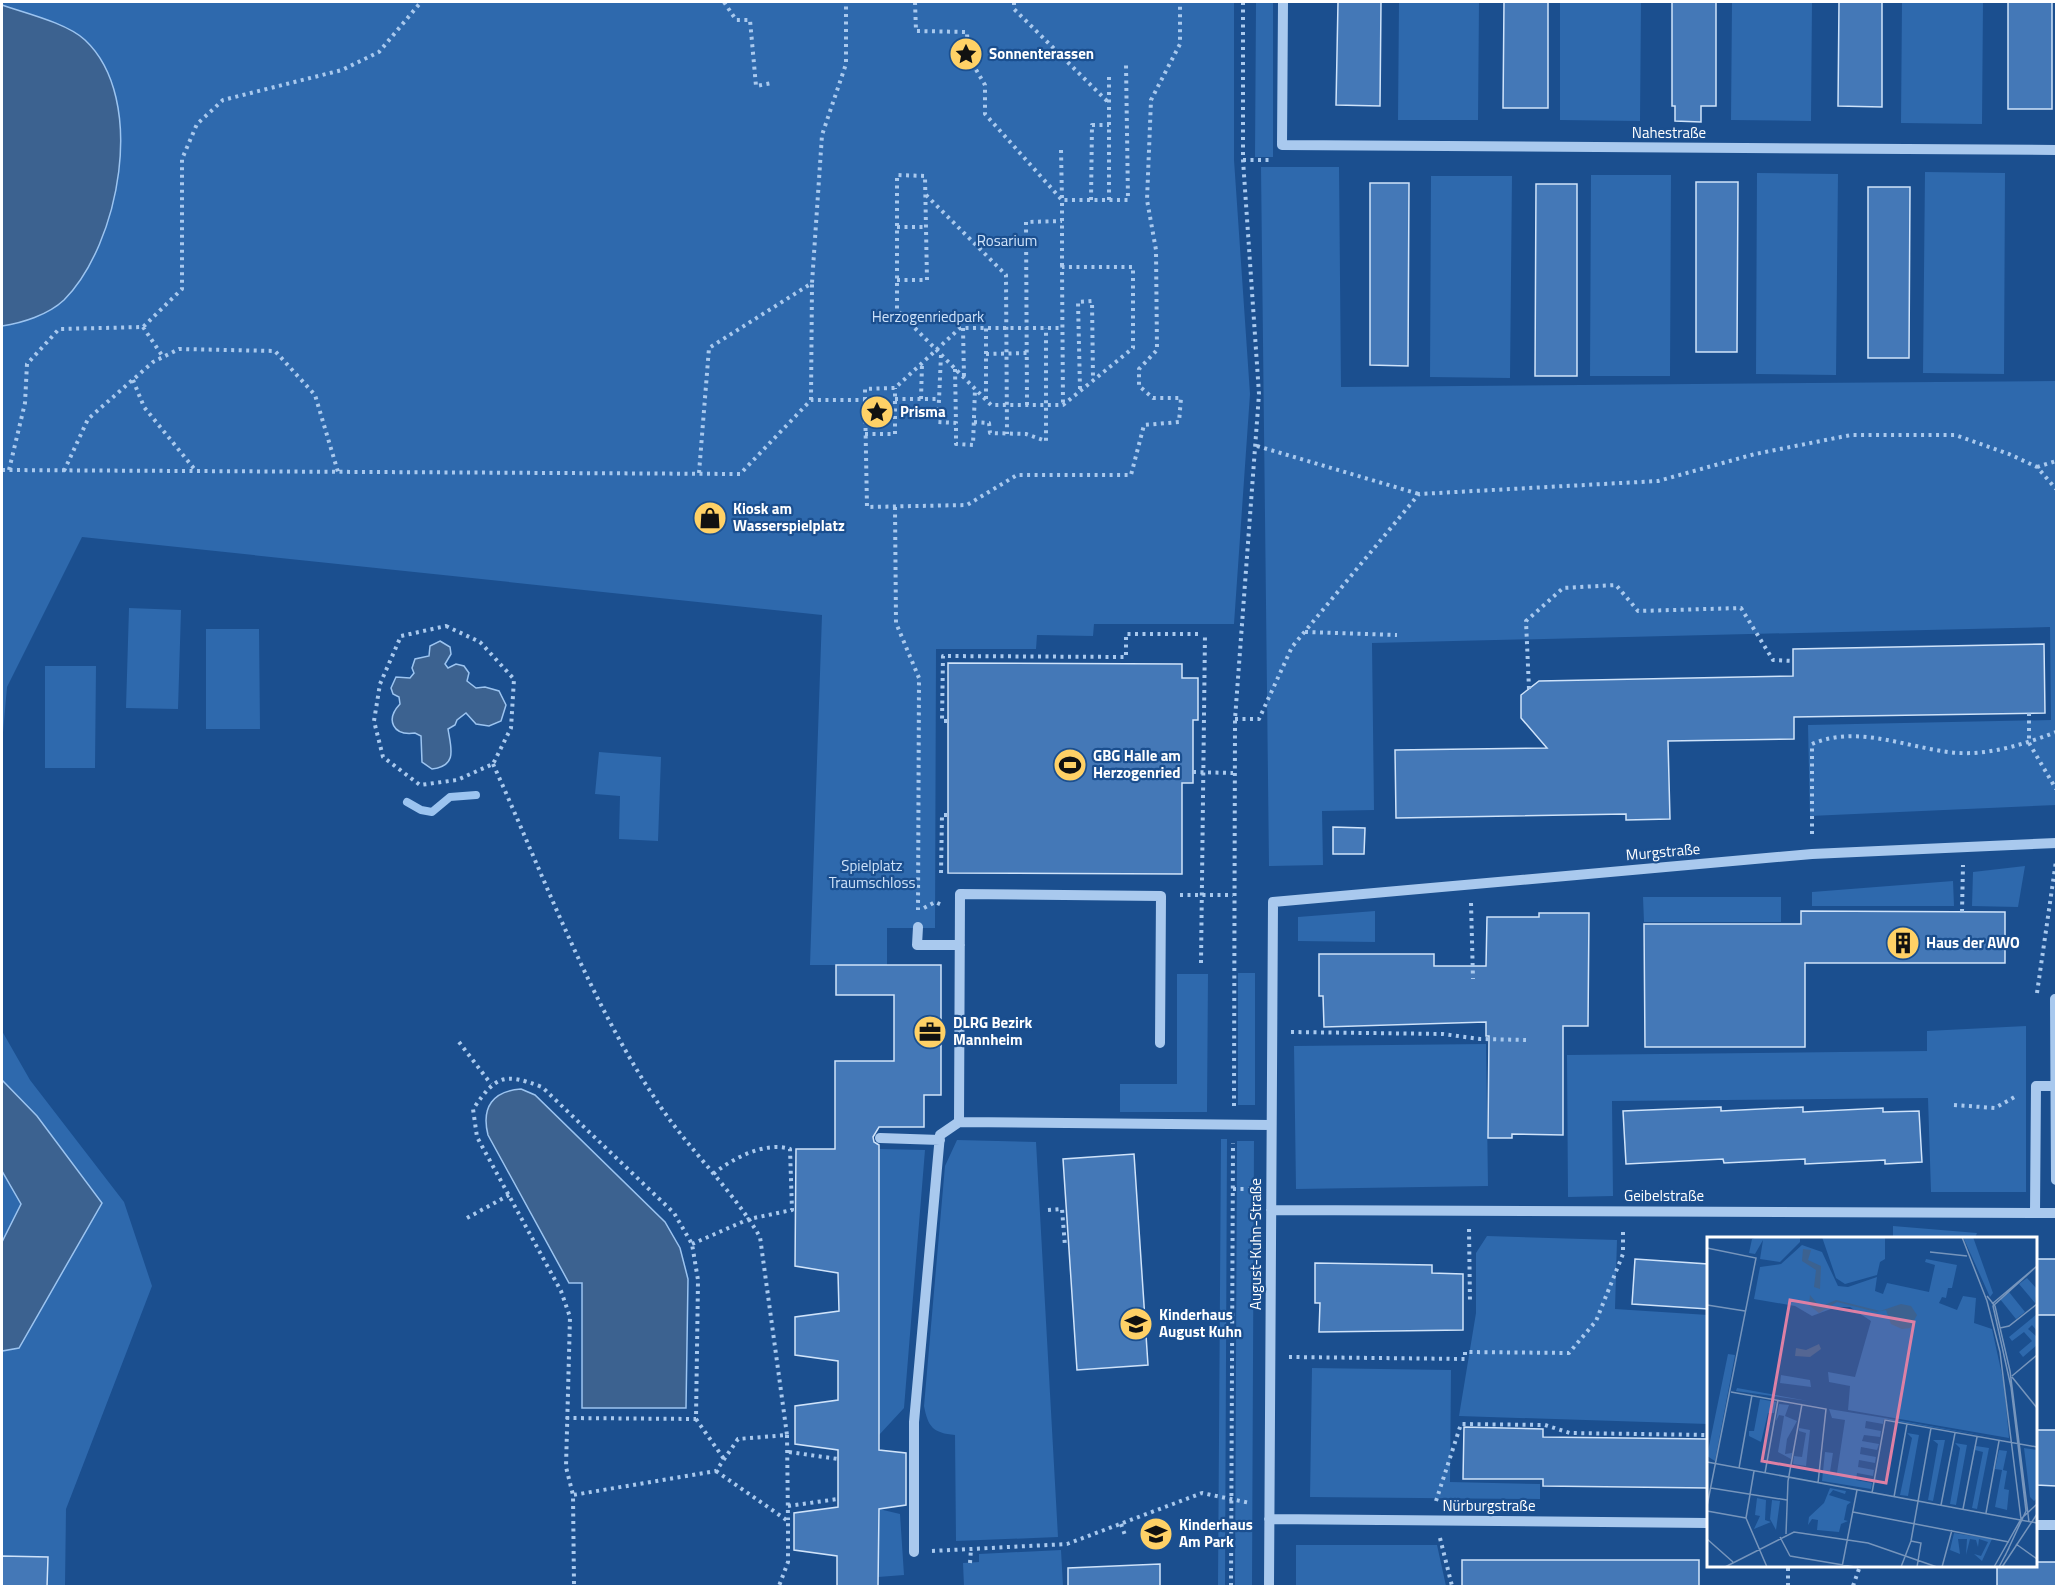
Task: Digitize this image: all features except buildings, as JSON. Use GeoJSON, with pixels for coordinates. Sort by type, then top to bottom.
{"type":"FeatureCollection","features":[{"type":"Feature","properties":{"kind":"street","name":"Nahestraße"},"geometry":{"type":"LineString","coordinates":[[1283,2],[1282,145],[2056,150]]}},
{"type":"Feature","properties":{"kind":"street","name":"Murgstraße"},"geometry":{"type":"LineString","coordinates":[[1273,902],[1812,855],[2056,843]]}},
{"type":"Feature","properties":{"kind":"street"},"geometry":{"type":"LineString","coordinates":[[959,1122],[960,894],[1161,896],[1160,1043]]}},
{"type":"Feature","properties":{"kind":"street","name":"August-Kuhn-Straße"},"geometry":{"type":"LineString","coordinates":[[1269,1587],[1273,902]]}},
{"type":"Feature","properties":{"kind":"street"},"geometry":{"type":"LineString","coordinates":[[918,927],[917,945],[960,945]]}},
{"type":"Feature","properties":{"kind":"street"},"geometry":{"type":"LineString","coordinates":[[2055,999],[2056,1180]]}},
{"type":"Feature","properties":{"kind":"street"},"geometry":{"type":"LineString","coordinates":[[2035,1213],[2036,1086],[2056,1086]]}},
{"type":"Feature","properties":{"kind":"street"},"geometry":{"type":"LineString","coordinates":[[915,1552],[914,1422],[940,1135],[959,1122],[1271,1125]]}},
{"type":"Feature","properties":{"kind":"street"},"geometry":{"type":"LineString","coordinates":[[899,1133],[940,1140]]}},
{"type":"Feature","properties":{"kind":"street","name":"Geibelstraße"},"geometry":{"type":"LineString","coordinates":[[1271,1210],[2056,1214]]}},
{"type":"Feature","properties":{"kind":"street","name":"Nürburgstraße"},"geometry":{"type":"LineString","coordinates":[[1269,1520],[1707,1522]]}},
{"type":"Feature","properties":{"kind":"street"},"geometry":{"type":"LineString","coordinates":[[2037,1525],[2056,1525]]}},
{"type":"Feature","properties":{"kind":"path"},"geometry":{"type":"LineString","coordinates":[[9,470],[25,403],[27,364],[59,329],[143,327],[182,289],[182,159],[197,124],[223,100],[342,70],[379,52],[421,2]]}},
{"type":"Feature","properties":{"kind":"path"},"geometry":{"type":"LineString","coordinates":[[724,2],[736,20],[750,20],[756,86],[772,83]]}},
{"type":"Feature","properties":{"kind":"path"},"geometry":{"type":"LineString","coordinates":[[2,470],[740,474],[811,400],[812,283],[822,135],[846,64],[846,2]]}},
{"type":"Feature","properties":{"kind":"path"},"geometry":{"type":"LineString","coordinates":[[915,2],[916,31],[967,32],[968,56],[985,85],[985,114],[1062,200],[1128,200],[1126,64]]}},
{"type":"Feature","properties":{"kind":"path"},"geometry":{"type":"LineString","coordinates":[[1014,2],[1014,9],[1109,104]]}},
{"type":"Feature","properties":{"kind":"path"},"geometry":{"type":"LineString","coordinates":[[1062,328],[963,328],[936,349],[895,388],[865,389],[867,507],[967,506],[1017,475],[1131,475],[1144,425],[1179,422],[1181,398],[1153,398],[1139,386],[1139,369],[1157,350],[1156,250],[1147,200],[1151,100],[1180,44],[1180,2]]}},
{"type":"Feature","properties":{"kind":"path"},"geometry":{"type":"LineString","coordinates":[[1231,1587],[1234,719],[1257,446],[1259,394],[1243,160],[1243,2]]}},
{"type":"Feature","properties":{"kind":"path"},"geometry":{"type":"LineString","coordinates":[[1109,77],[1109,200]]}},
{"type":"Feature","properties":{"kind":"path"},"geometry":{"type":"LineString","coordinates":[[1091,200],[1092,125],[1108,125]]}},
{"type":"Feature","properties":{"kind":"path"},"geometry":{"type":"LineString","coordinates":[[1061,150],[1063,405]]}},
{"type":"Feature","properties":{"kind":"path"},"geometry":{"type":"LineString","coordinates":[[897,280],[927,280],[925,176],[897,175],[897,227],[897,280],[897,310],[991,405],[1063,405],[1133,348],[1133,267],[1062,267]]}},
{"type":"Feature","properties":{"kind":"path"},"geometry":{"type":"LineString","coordinates":[[926,195],[1006,274],[1007,434]]}},
{"type":"Feature","properties":{"kind":"path"},"geometry":{"type":"LineString","coordinates":[[1027,405],[1026,222],[1062,221]]}},
{"type":"Feature","properties":{"kind":"path"},"geometry":{"type":"LineString","coordinates":[[897,227],[926,227]]}},
{"type":"Feature","properties":{"kind":"path"},"geometry":{"type":"LineString","coordinates":[[699,473],[709,348],[812,283]]}},
{"type":"Feature","properties":{"kind":"path"},"geometry":{"type":"LineString","coordinates":[[1080,390],[1078,302],[1092,301],[1094,378]]}},
{"type":"Feature","properties":{"kind":"path"},"geometry":{"type":"LineString","coordinates":[[143,327],[162,357]]}},
{"type":"Feature","properties":{"kind":"path"},"geometry":{"type":"LineString","coordinates":[[963,328],[964,378]]}},
{"type":"Feature","properties":{"kind":"path"},"geometry":{"type":"LineString","coordinates":[[986,328],[986,400]]}},
{"type":"Feature","properties":{"kind":"path"},"geometry":{"type":"LineString","coordinates":[[974,422],[989,423],[990,434],[1026,434],[1046,441],[1046,328]]}},
{"type":"Feature","properties":{"kind":"path"},"geometry":{"type":"LineString","coordinates":[[64,471],[88,419],[162,357],[179,349],[275,351],[315,395],[338,472]]}},
{"type":"Feature","properties":{"kind":"path"},"geometry":{"type":"LineString","coordinates":[[986,354],[1028,353]]}},
{"type":"Feature","properties":{"kind":"path"},"geometry":{"type":"LineString","coordinates":[[941,354],[938,422],[956,423]]}},
{"type":"Feature","properties":{"kind":"path"},"geometry":{"type":"LineString","coordinates":[[921,399],[922,363]]}},
{"type":"Feature","properties":{"kind":"path"},"geometry":{"type":"LineString","coordinates":[[955,369],[956,444],[973,445],[975,389]]}},
{"type":"Feature","properties":{"kind":"path"},"geometry":{"type":"LineString","coordinates":[[133,380],[144,407],[196,471]]}},
{"type":"Feature","properties":{"kind":"path"},"geometry":{"type":"LineString","coordinates":[[865,434],[896,434],[895,388]]}},
{"type":"Feature","properties":{"kind":"path"},"geometry":{"type":"LineString","coordinates":[[895,399],[939,399]]}},
{"type":"Feature","properties":{"kind":"path"},"geometry":{"type":"LineString","coordinates":[[811,400],[865,400]]}},
{"type":"Feature","properties":{"kind":"path"},"geometry":{"type":"LineString","coordinates":[[1257,446],[1419,494],[1658,481],[1755,454],[1851,435],[1955,435],[2009,454],[2037,467],[2056,489]]}},
{"type":"Feature","properties":{"kind":"path"},"geometry":{"type":"LineString","coordinates":[[2037,467],[2056,461]]}},
{"type":"Feature","properties":{"kind":"path"},"geometry":{"type":"LineString","coordinates":[[1234,719],[1258,719],[1292,647],[1419,494]]}},
{"type":"Feature","properties":{"kind":"path"},"geometry":{"type":"LineString","coordinates":[[895,507],[896,623],[919,678],[918,911]]}},
{"type":"Feature","properties":{"kind":"path"},"geometry":{"type":"LineString","coordinates":[[1529,689],[1526,621],[1563,588],[1616,585],[1638,611],[1741,608],[1773,660],[1793,661]]}},
{"type":"Feature","properties":{"kind":"path"},"geometry":{"type":"LineString","coordinates":[[446,626],[480,642],[514,679],[512,728],[493,764],[457,780],[420,785],[383,757],[374,721],[380,684],[401,636],[446,626]]}},
{"type":"Feature","properties":{"kind":"path"},"geometry":{"type":"LineString","coordinates":[[1304,632],[1397,635]]}},
{"type":"Feature","properties":{"kind":"path"},"geometry":{"type":"LineString","coordinates":[[948,721],[942,721],[943,656],[1126,657],[1126,634],[1198,634]]}},
{"type":"Feature","properties":{"kind":"path"},"geometry":{"type":"LineString","coordinates":[[1201,963],[1205,634]]}},
{"type":"Feature","properties":{"kind":"path"},"geometry":{"type":"LineString","coordinates":[[2029,713],[2029,743],[2056,789]]}},
{"type":"Feature","properties":{"kind":"path"},"geometry":{"type":"LineString","coordinates":[[1812,855],[1812,744],[1827,737],[1858,735],[1950,753],[1982,753],[2029,743],[2056,732]]}},
{"type":"Feature","properties":{"kind":"path"},"geometry":{"type":"LineString","coordinates":[[493,764],[615,1029],[657,1103],[712,1175],[749,1218],[760,1237],[789,1452],[788,1562],[779,1587]]}},
{"type":"Feature","properties":{"kind":"path"},"geometry":{"type":"LineString","coordinates":[[1192,772],[1233,773]]}},
{"type":"Feature","properties":{"kind":"path"},"geometry":{"type":"LineString","coordinates":[[941,873],[942,815],[948,815]]}},
{"type":"Feature","properties":{"kind":"path"},"geometry":{"type":"LineString","coordinates":[[1962,912],[1963,846]]}},
{"type":"Feature","properties":{"kind":"path"},"geometry":{"type":"LineString","coordinates":[[2037,997],[2056,858]]}},
{"type":"Feature","properties":{"kind":"path"},"geometry":{"type":"LineString","coordinates":[[1470,884],[1473,979]]}},
{"type":"Feature","properties":{"kind":"path"},"geometry":{"type":"LineString","coordinates":[[1202,895],[1233,895]]}},
{"type":"Feature","properties":{"kind":"path"},"geometry":{"type":"LineString","coordinates":[[1272,1031],[1443,1034],[1480,1039],[1526,1040]]}},
{"type":"Feature","properties":{"kind":"path"},"geometry":{"type":"LineString","coordinates":[[459,1042],[490,1084]]}},
{"type":"Feature","properties":{"kind":"path"},"geometry":{"type":"LineString","coordinates":[[574,1587],[573,1496],[566,1467],[570,1317],[561,1291],[477,1137],[473,1109],[490,1084],[517,1077],[542,1087],[674,1213],[692,1244],[698,1280],[696,1419],[724,1459]]}},
{"type":"Feature","properties":{"kind":"path"},"geometry":{"type":"LineString","coordinates":[[1954,1105],[1995,1108],[2036,1086]]}},
{"type":"Feature","properties":{"kind":"path"},"geometry":{"type":"LineString","coordinates":[[692,1244],[749,1218],[792,1210],[790,1149],[781,1146],[730,1160],[712,1175]]}},
{"type":"Feature","properties":{"kind":"path"},"geometry":{"type":"LineString","coordinates":[[467,1218],[509,1195]]}},
{"type":"Feature","properties":{"kind":"path"},"geometry":{"type":"LineString","coordinates":[[1048,1210],[1062,1209],[1065,1246]]}},
{"type":"Feature","properties":{"kind":"path"},"geometry":{"type":"LineString","coordinates":[[1469,1210],[1470,1303]]}},
{"type":"Feature","properties":{"kind":"path"},"geometry":{"type":"LineString","coordinates":[[1270,1356],[1465,1359],[1465,1352],[1569,1353],[1596,1321],[1623,1254],[1623,1210]]}},
{"type":"Feature","properties":{"kind":"path"},"geometry":{"type":"LineString","coordinates":[[566,1418],[696,1419]]}},
{"type":"Feature","properties":{"kind":"path"},"geometry":{"type":"LineString","coordinates":[[1452,1587],[1433,1521],[1461,1424],[1545,1425],[1570,1433],[1707,1434]]}},
{"type":"Feature","properties":{"kind":"path"},"geometry":{"type":"LineString","coordinates":[[716,1471],[738,1439],[787,1435]]}},
{"type":"Feature","properties":{"kind":"path"},"geometry":{"type":"LineString","coordinates":[[789,1452],[838,1459]]}},
{"type":"Feature","properties":{"kind":"path"},"geometry":{"type":"LineString","coordinates":[[573,1496],[716,1471],[788,1521]]}},
{"type":"Feature","properties":{"kind":"path"},"geometry":{"type":"LineString","coordinates":[[915,1552],[1067,1544],[1202,1493],[1232,1499]]}},
{"type":"Feature","properties":{"kind":"path"},"geometry":{"type":"LineString","coordinates":[[788,1506],[838,1499]]}},
{"type":"Feature","properties":{"kind":"path"},"geometry":{"type":"LineString","coordinates":[[1121,1524],[1126,1538]]}},
{"type":"Feature","properties":{"kind":"path"},"geometry":{"type":"LineString","coordinates":[[970,1563],[971,1549]]}},
{"type":"Feature","properties":{"kind":"path"},"geometry":{"type":"LineString","coordinates":[[1788,1567],[1788,1587]]}},
{"type":"Feature","properties":{"kind":"path"},"geometry":{"type":"LineString","coordinates":[[1853,1587],[1860,1567]]}},
{"type":"Feature","properties":{"kind":"green space","name":"Herzogenriedpark"},"geometry":{"type":"Polygon","coordinates":[[[2,2],[1234,2],[1234,160],[1250,394],[1234,624],[1094,624],[1093,636],[1037,635],[1036,649],[936,649],[935,928],[887,928],[887,965],[810,965],[822,615],[82,537],[7,687],[2,744],[2,2]]]}},
{"type":"Feature","properties":{"kind":"green space"},"geometry":{"type":"Polygon","coordinates":[[[1256,2],[1273,2],[1273,157],[1255,157],[1256,2]]]}},
{"type":"Feature","properties":{"kind":"green space"},"geometry":{"type":"Polygon","coordinates":[[[1399,2],[1479,2],[1478,120],[1398,120],[1399,2]]]}},
{"type":"Feature","properties":{"kind":"green space"},"geometry":{"type":"Polygon","coordinates":[[[1560,2],[1641,2],[1640,121],[1560,120],[1560,2]]]}},
{"type":"Feature","properties":{"kind":"green space"},"geometry":{"type":"Polygon","coordinates":[[[1732,2],[1812,2],[1811,121],[1731,120],[1732,2]]]}},
{"type":"Feature","properties":{"kind":"green space"},"geometry":{"type":"Polygon","coordinates":[[[1902,2],[1983,2],[1982,124],[1901,123],[1902,2]]]}},
{"type":"Feature","properties":{"kind":"green space"},"geometry":{"type":"Polygon","coordinates":[[[1261,167],[1339,167],[1341,387],[2056,381],[2056,805],[1810,816],[1808,725],[2051,720],[2050,627],[1372,643],[1374,810],[1322,811],[1323,865],[1269,866],[1261,167]]]}},
{"type":"Feature","properties":{"kind":"green space"},"geometry":{"type":"Polygon","coordinates":[[[1925,172],[2005,173],[2004,374],[1923,373],[1925,172]]]}},
{"type":"Feature","properties":{"kind":"green space"},"geometry":{"type":"Polygon","coordinates":[[[1757,173],[1838,174],[1836,375],[1756,374],[1757,173]]]}},
{"type":"Feature","properties":{"kind":"green space"},"geometry":{"type":"Polygon","coordinates":[[[1591,175],[1671,175],[1670,376],[1590,376],[1591,175]]]}},
{"type":"Feature","properties":{"kind":"green space"},"geometry":{"type":"Polygon","coordinates":[[[1431,176],[1512,176],[1510,378],[1430,377],[1431,176]]]}},
{"type":"Feature","properties":{"kind":"green space"},"geometry":{"type":"Polygon","coordinates":[[[129,608],[181,610],[178,709],[126,708],[129,608]]]}},
{"type":"Feature","properties":{"kind":"green space"},"geometry":{"type":"Polygon","coordinates":[[[206,629],[259,629],[260,729],[206,729],[206,629]]]}},
{"type":"Feature","properties":{"kind":"green space"},"geometry":{"type":"Polygon","coordinates":[[[45,666],[96,666],[95,768],[45,768],[45,666]]]}},
{"type":"Feature","properties":{"kind":"green space"},"geometry":{"type":"Polygon","coordinates":[[[599,752],[661,757],[658,841],[619,839],[620,796],[595,794],[599,752]]]}},
{"type":"Feature","properties":{"kind":"green space"},"geometry":{"type":"Polygon","coordinates":[[[2025,866],[2018,907],[1972,906],[1973,872],[2025,866]]]}},
{"type":"Feature","properties":{"kind":"green space"},"geometry":{"type":"Polygon","coordinates":[[[1953,881],[1954,906],[1812,906],[1812,892],[1953,881]]]}},
{"type":"Feature","properties":{"kind":"green space"},"geometry":{"type":"Polygon","coordinates":[[[1643,897],[1781,897],[1781,922],[1644,922],[1643,897]]]}},
{"type":"Feature","properties":{"kind":"green space"},"geometry":{"type":"Polygon","coordinates":[[[1375,911],[1375,942],[1298,941],[1298,917],[1375,911]]]}},
{"type":"Feature","properties":{"kind":"green space"},"geometry":{"type":"Polygon","coordinates":[[[1238,973],[1255,973],[1255,1105],[1238,1105],[1238,973]]]}},
{"type":"Feature","properties":{"kind":"green space"},"geometry":{"type":"Polygon","coordinates":[[[1177,974],[1208,974],[1207,1112],[1120,1112],[1120,1084],[1177,1084],[1177,974]]]}},
{"type":"Feature","properties":{"kind":"green space"},"geometry":{"type":"Polygon","coordinates":[[[2026,1026],[2026,1192],[1931,1192],[1928,1098],[1612,1101],[1613,1196],[1568,1197],[1567,1055],[1927,1051],[1927,1031],[2026,1026]]]}},
{"type":"Feature","properties":{"kind":"green space"},"geometry":{"type":"Polygon","coordinates":[[[2,1031],[30,1080],[124,1202],[152,1286],[66,1509],[65,1586],[2,1586],[2,1031]]]}},
{"type":"Feature","properties":{"kind":"green space"},"geometry":{"type":"Polygon","coordinates":[[[1486,1044],[1488,1186],[1296,1189],[1294,1046],[1486,1044]]]}},
{"type":"Feature","properties":{"kind":"green space"},"geometry":{"type":"Polygon","coordinates":[[[1221,1139],[1227,1139],[1225,1586],[1218,1586],[1221,1139]]]}},
{"type":"Feature","properties":{"kind":"green space"},"geometry":{"type":"Polygon","coordinates":[[[957,1140],[1036,1142],[1058,1537],[956,1541],[955,1435],[941,1433],[933,1428],[927,1419],[924,1406],[945,1166],[957,1140]]]}},
{"type":"Feature","properties":{"kind":"green space"},"geometry":{"type":"Polygon","coordinates":[[[1237,1141],[1254,1141],[1252,1586],[1235,1586],[1237,1141]]]}},
{"type":"Feature","properties":{"kind":"green space"},"geometry":{"type":"Polygon","coordinates":[[[879,1149],[925,1150],[904,1408],[879,1435],[879,1149]]]}},
{"type":"Feature","properties":{"kind":"green space"},"geometry":{"type":"Polygon","coordinates":[[[1893,1226],[1977,1233],[1975,1237],[1893,1237],[1893,1226]]]}},
{"type":"Feature","properties":{"kind":"green space"},"geometry":{"type":"Polygon","coordinates":[[[1487,1236],[1617,1240],[1615,1309],[1707,1315],[1707,1424],[1459,1416],[1476,1313],[1476,1253],[1487,1236]]]}},
{"type":"Feature","properties":{"kind":"green space"},"geometry":{"type":"Polygon","coordinates":[[[1312,1368],[1451,1370],[1450,1482],[1540,1484],[1540,1499],[1310,1497],[1312,1368]]]}},
{"type":"Feature","properties":{"kind":"green space"},"geometry":{"type":"Polygon","coordinates":[[[879,1509],[900,1514],[904,1575],[878,1577],[879,1509]]]}},
{"type":"Feature","properties":{"kind":"green space"},"geometry":{"type":"Polygon","coordinates":[[[1296,1545],[1437,1545],[1446,1586],[1296,1586],[1296,1545]]]}},
{"type":"Feature","properties":{"kind":"green space"},"geometry":{"type":"Polygon","coordinates":[[[1061,1550],[1063,1586],[964,1586],[963,1563],[979,1562],[979,1554],[1061,1550]]]}},
{"type":"Feature","properties":{"kind":"green space"},"geometry":{"type":"Polygon","coordinates":[[[1944,1567],[1995,1567],[1995,1568],[1944,1567]]]}},
{"type":"Feature","properties":{"kind":"shaded area"},"geometry":{"type":"Polygon","coordinates":[[[2,5],[68,28],[85,40],[104,66],[116,98],[121,134],[119,172],[111,209],[99,244],[83,275],[58,305],[43,314],[2,326],[2,5]]]}},
{"type":"Feature","properties":{"kind":"shaded area"},"geometry":{"type":"Polygon","coordinates":[[[440,641],[450,647],[451,654],[445,664],[448,668],[456,664],[464,666],[469,673],[467,681],[476,688],[485,687],[499,691],[506,705],[501,721],[489,726],[476,724],[466,713],[457,720],[455,725],[448,729],[451,749],[449,760],[446,764],[432,769],[422,762],[421,736],[401,732],[394,726],[393,716],[400,704],[399,697],[393,694],[391,688],[396,677],[410,678],[414,673],[412,668],[415,659],[429,656],[430,646],[440,641]]]}},
{"type":"Feature","properties":{"kind":"shaded area"},"geometry":{"type":"Polygon","coordinates":[[[2,1080],[37,1116],[102,1203],[19,1348],[2,1351],[2,1242],[21,1204],[2,1171],[2,1080]]]}},
{"type":"Feature","properties":{"kind":"shaded area"},"geometry":{"type":"Polygon","coordinates":[[[521,1089],[535,1095],[665,1222],[680,1248],[688,1279],[686,1408],[582,1408],[582,1283],[569,1283],[488,1135],[486,1125],[486,1116],[491,1102],[503,1093],[521,1089]]]}},
{"type":"Feature","properties":{"kind":"waterway"},"geometry":{"type":"LineString","coordinates":[[407,802],[421,810],[432,812],[450,797],[476,795]]}},
{"type":"Feature","properties":{"kind":"place","name":"Sonnenterassen"},"geometry":{"type":"Point","coordinates":[966,54]}},
{"type":"Feature","properties":{"kind":"place","name":"Prisma"},"geometry":{"type":"Point","coordinates":[877,412]}},
{"type":"Feature","properties":{"kind":"place","name":"Kiosk am Wasserspielplatz"},"geometry":{"type":"Point","coordinates":[710,518]}},
{"type":"Feature","properties":{"kind":"place","name":"GBG Halle am Herzogenried"},"geometry":{"type":"Point","coordinates":[1070,765]}},
{"type":"Feature","properties":{"kind":"place","name":"Haus der AWO"},"geometry":{"type":"Point","coordinates":[1903,943]}},
{"type":"Feature","properties":{"kind":"place","name":"DLRG Bezirk Mannheim"},"geometry":{"type":"Point","coordinates":[930,1032]}},
{"type":"Feature","properties":{"kind":"place","name":"Kinderhaus August Kuhn"},"geometry":{"type":"Point","coordinates":[1136,1324]}},
{"type":"Feature","properties":{"kind":"place","name":"Kinderhaus Am Park"},"geometry":{"type":"Point","coordinates":[1156,1534]}},
{"type":"Feature","properties":{"kind":"park label","name":"Rosarium"},"geometry":{"type":"Point","coordinates":[1007,241]}},
{"type":"Feature","properties":{"kind":"park label","name":"Spielplatz Traumschloss"},"geometry":{"type":"Point","coordinates":[872,874]}}]}
